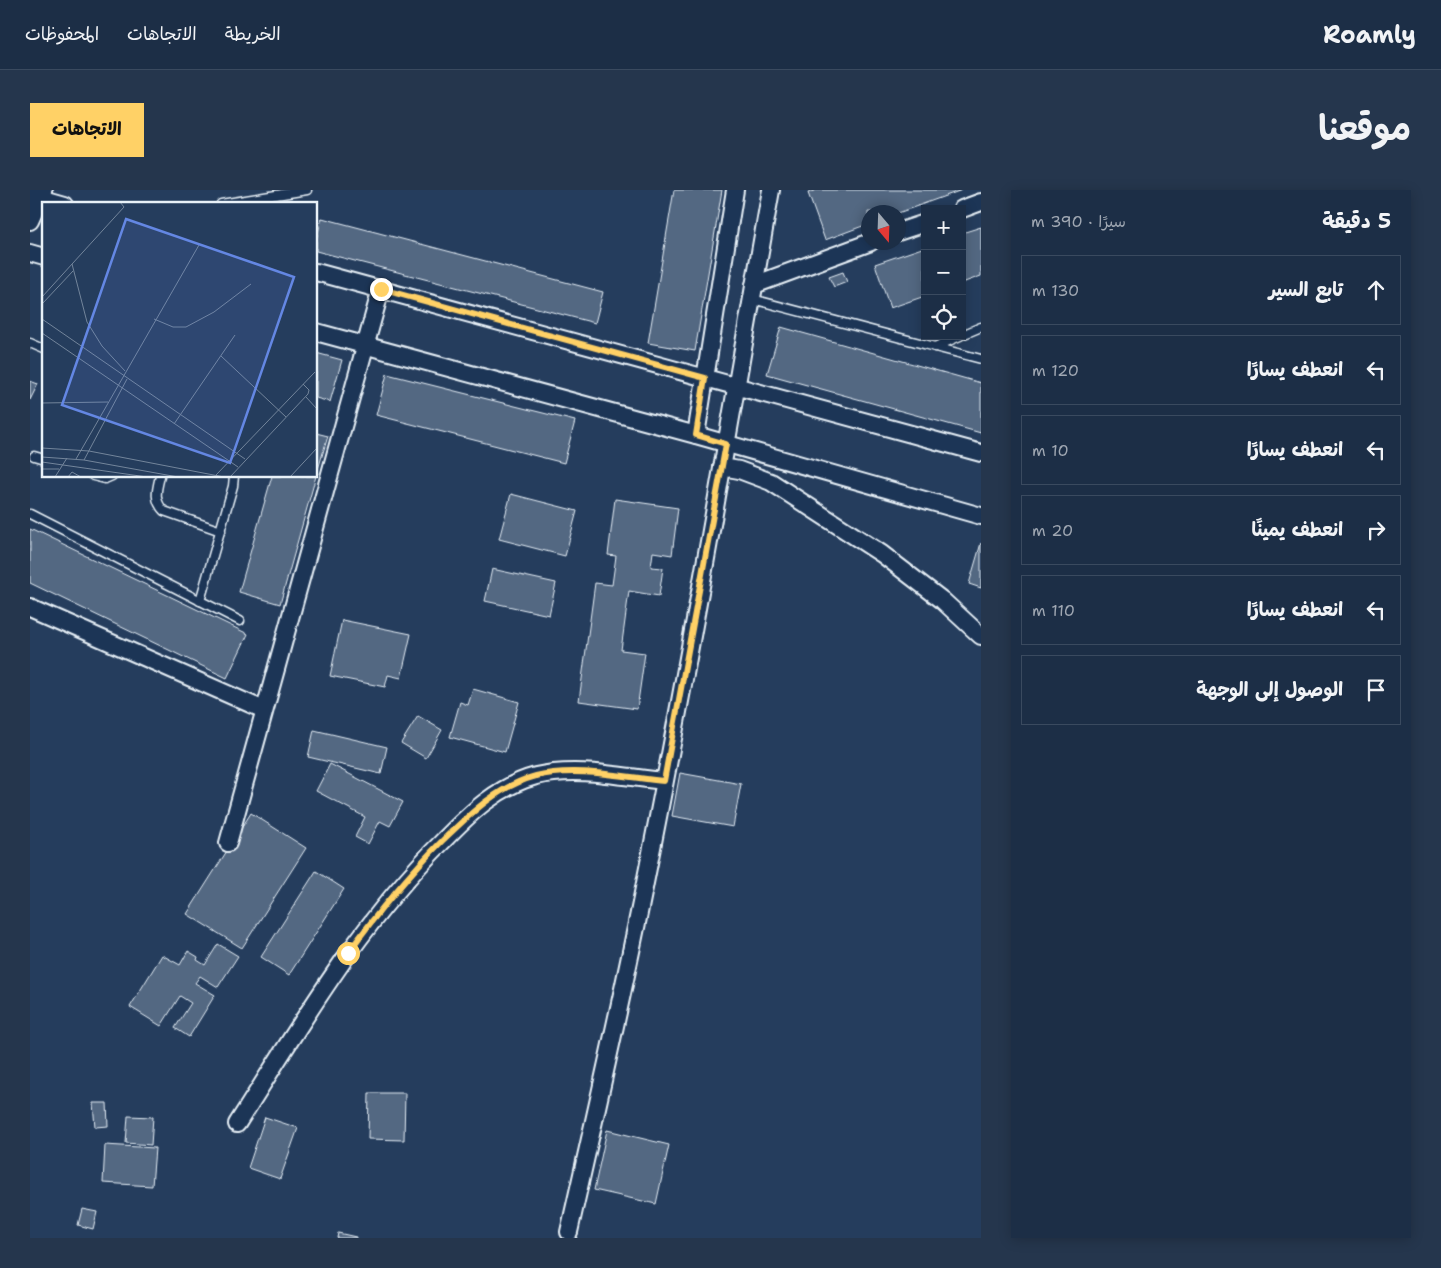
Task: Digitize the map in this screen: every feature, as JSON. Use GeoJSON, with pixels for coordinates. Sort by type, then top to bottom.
{"type":"FeatureCollection","features":[{"type":"Feature","properties":{"kind":"street"},"geometry":{"type":"LineString","coordinates":[[696,435],[735,190]]}},
{"type":"Feature","properties":{"kind":"street"},"geometry":{"type":"LineString","coordinates":[[568,1232],[623,986],[664,781],[738,386],[771,190]]}},
{"type":"Feature","properties":{"kind":"street"},"geometry":{"type":"LineString","coordinates":[[30,221],[38,194],[60,202]]}},
{"type":"Feature","properties":{"kind":"street"},"geometry":{"type":"LineString","coordinates":[[966,208],[981,202]]}},
{"type":"Feature","properties":{"kind":"street"},"geometry":{"type":"LineString","coordinates":[[906,229],[921,224]]}},
{"type":"Feature","properties":{"kind":"street"},"geometry":{"type":"LineString","coordinates":[[753,292],[861,246]]}},
{"type":"Feature","properties":{"kind":"street"},"geometry":{"type":"LineString","coordinates":[[318,273],[981,453]]}},
{"type":"Feature","properties":{"kind":"street"},"geometry":{"type":"LineString","coordinates":[[228,843],[381,289]]}},
{"type":"Feature","properties":{"kind":"street"},"geometry":{"type":"LineString","coordinates":[[318,333],[696,435],[981,516]]}},
{"type":"Feature","properties":{"kind":"street"},"geometry":{"type":"LineString","coordinates":[[722,467],[739,470],[771,482],[882,554],[942,600],[981,636]]}},
{"type":"Feature","properties":{"kind":"street"},"geometry":{"type":"LineString","coordinates":[[30,607],[264,710]]}},
{"type":"Feature","properties":{"kind":"street"},"geometry":{"type":"LineString","coordinates":[[237,1124],[325,986],[372,920],[426,857],[490,798],[520,782],[553,773],[587,773],[664,781]]}},
{"type":"Feature","properties":{"kind":"lane"},"geometry":{"type":"LineString","coordinates":[[233,202],[307,190]]}},
{"type":"Feature","properties":{"kind":"lane"},"geometry":{"type":"LineString","coordinates":[[753,292],[981,359]]}},
{"type":"Feature","properties":{"kind":"lane"},"geometry":{"type":"LineString","coordinates":[[966,334],[981,327]]}},
{"type":"Feature","properties":{"kind":"lane"},"geometry":{"type":"LineString","coordinates":[[935,347],[952,340]]}},
{"type":"Feature","properties":{"kind":"lane"},"geometry":{"type":"LineString","coordinates":[[30,343],[42,349]]}},
{"type":"Feature","properties":{"kind":"lane"},"geometry":{"type":"LineString","coordinates":[[34,456],[42,458]]}},
{"type":"Feature","properties":{"kind":"lane"},"geometry":{"type":"LineString","coordinates":[[160,478],[156,496],[160,507],[164,511],[221,531]]}},
{"type":"Feature","properties":{"kind":"lane"},"geometry":{"type":"LineString","coordinates":[[200,601],[234,486],[234,478]]}},
{"type":"Feature","properties":{"kind":"lane"},"geometry":{"type":"LineString","coordinates":[[30,514],[240,621]]}},
{"type":"Feature","properties":{"kind":"building"},"geometry":{"type":"Polygon","coordinates":[[[674,190],[722,190],[695,351],[648,343],[674,190]]]}},
{"type":"Feature","properties":{"kind":"building"},"geometry":{"type":"Polygon","coordinates":[[[816,190],[962,190],[906,210],[906,205],[861,205],[861,227],[825,240],[808,193],[816,190]]]}},
{"type":"Feature","properties":{"kind":"building"},"geometry":{"type":"Polygon","coordinates":[[[322,218],[603,292],[595,323],[318,252],[318,233],[322,218]]]}},
{"type":"Feature","properties":{"kind":"building"},"geometry":{"type":"Polygon","coordinates":[[[981,227],[981,276],[966,282],[966,250],[966,232],[981,227]]]}},
{"type":"Feature","properties":{"kind":"building"},"geometry":{"type":"Polygon","coordinates":[[[921,248],[921,297],[890,308],[875,264],[921,248]]]}},
{"type":"Feature","properties":{"kind":"building"},"geometry":{"type":"Polygon","coordinates":[[[843,272],[847,282],[834,287],[829,277],[843,272]]]}},
{"type":"Feature","properties":{"kind":"building"},"geometry":{"type":"Polygon","coordinates":[[[781,327],[981,383],[981,433],[767,374],[781,327]]]}},
{"type":"Feature","properties":{"kind":"building"},"geometry":{"type":"Polygon","coordinates":[[[318,354],[342,360],[330,402],[318,399],[318,354]]]}},
{"type":"Feature","properties":{"kind":"building"},"geometry":{"type":"Polygon","coordinates":[[[387,374],[575,421],[564,463],[376,415],[387,374]]]}},
{"type":"Feature","properties":{"kind":"building"},"geometry":{"type":"Polygon","coordinates":[[[30,381],[38,384],[30,400],[30,381]]]}},
{"type":"Feature","properties":{"kind":"building"},"geometry":{"type":"Polygon","coordinates":[[[318,434],[328,436],[318,469],[318,434]]]}},
{"type":"Feature","properties":{"kind":"building"},"geometry":{"type":"Polygon","coordinates":[[[271,478],[315,478],[280,604],[239,592],[271,478]]]}},
{"type":"Feature","properties":{"kind":"building"},"geometry":{"type":"Polygon","coordinates":[[[511,494],[577,511],[565,556],[499,539],[511,494]]]}},
{"type":"Feature","properties":{"kind":"building"},"geometry":{"type":"Polygon","coordinates":[[[615,499],[678,508],[672,555],[653,552],[651,567],[663,568],[659,596],[629,591],[621,650],[645,653],[637,709],[579,701],[595,583],[612,585],[616,556],[608,555],[615,499]]]}},
{"type":"Feature","properties":{"kind":"building"},"geometry":{"type":"Polygon","coordinates":[[[30,529],[248,634],[227,678],[30,583],[30,529]]]}},
{"type":"Feature","properties":{"kind":"building"},"geometry":{"type":"Polygon","coordinates":[[[981,543],[981,588],[969,584],[981,543]]]}},
{"type":"Feature","properties":{"kind":"building"},"geometry":{"type":"Polygon","coordinates":[[[492,569],[556,583],[549,615],[485,601],[492,569]]]}},
{"type":"Feature","properties":{"kind":"building"},"geometry":{"type":"Polygon","coordinates":[[[342,620],[411,634],[401,678],[388,675],[385,687],[330,676],[342,620]]]}},
{"type":"Feature","properties":{"kind":"building"},"geometry":{"type":"Polygon","coordinates":[[[473,689],[519,702],[505,752],[450,737],[460,702],[468,705],[473,689]]]}},
{"type":"Feature","properties":{"kind":"building"},"geometry":{"type":"Polygon","coordinates":[[[418,716],[442,730],[426,758],[401,743],[418,716]]]}},
{"type":"Feature","properties":{"kind":"building"},"geometry":{"type":"Polygon","coordinates":[[[314,730],[387,747],[381,774],[308,757],[314,730]]]}},
{"type":"Feature","properties":{"kind":"building"},"geometry":{"type":"Polygon","coordinates":[[[330,764],[403,802],[390,826],[380,821],[368,844],[355,837],[365,817],[316,791],[330,764]]]}},
{"type":"Feature","properties":{"kind":"building"},"geometry":{"type":"Polygon","coordinates":[[[680,773],[741,784],[733,827],[672,816],[680,773]]]}},
{"type":"Feature","properties":{"kind":"building"},"geometry":{"type":"Polygon","coordinates":[[[251,813],[306,848],[242,948],[187,914],[251,813]]]}},
{"type":"Feature","properties":{"kind":"building"},"geometry":{"type":"Polygon","coordinates":[[[316,871],[344,889],[289,975],[261,957],[316,871]]]}},
{"type":"Feature","properties":{"kind":"building"},"geometry":{"type":"Polygon","coordinates":[[[218,944],[238,956],[218,987],[200,976],[195,983],[215,995],[189,1037],[175,1028],[191,1003],[180,996],[161,1026],[130,1007],[162,955],[180,965],[188,951],[198,957],[197,960],[205,965],[218,944]]]}},
{"type":"Feature","properties":{"kind":"building"},"geometry":{"type":"Polygon","coordinates":[[[369,1093],[405,1093],[404,1140],[368,1139],[369,1093]]]}},
{"type":"Feature","properties":{"kind":"building"},"geometry":{"type":"Polygon","coordinates":[[[93,1103],[107,1103],[108,1126],[95,1127],[93,1103]]]}},
{"type":"Feature","properties":{"kind":"building"},"geometry":{"type":"Polygon","coordinates":[[[128,1116],[153,1117],[151,1145],[126,1143],[128,1116]]]}},
{"type":"Feature","properties":{"kind":"building"},"geometry":{"type":"Polygon","coordinates":[[[265,1117],[298,1128],[280,1179],[248,1168],[265,1117]]]}},
{"type":"Feature","properties":{"kind":"building"},"geometry":{"type":"Polygon","coordinates":[[[607,1130],[669,1145],[656,1204],[594,1190],[607,1130]]]}},
{"type":"Feature","properties":{"kind":"building"},"geometry":{"type":"Polygon","coordinates":[[[105,1145],[155,1148],[152,1186],[103,1183],[105,1145]]]}},
{"type":"Feature","properties":{"kind":"building"},"geometry":{"type":"Polygon","coordinates":[[[82,1209],[97,1212],[93,1229],[78,1225],[82,1209]]]}},
{"type":"Feature","properties":{"kind":"building"},"geometry":{"type":"Polygon","coordinates":[[[338,1233],[356,1237],[356,1238],[337,1238],[338,1233]]]}},
{"type":"Feature","properties":{"kind":"route"},"geometry":{"type":"LineString","coordinates":[[348,953],[397,889],[426,857],[490,798],[504,789],[536,776],[570,772],[664,781],[726,444],[696,435],[705,378],[381,289]]}}]}
